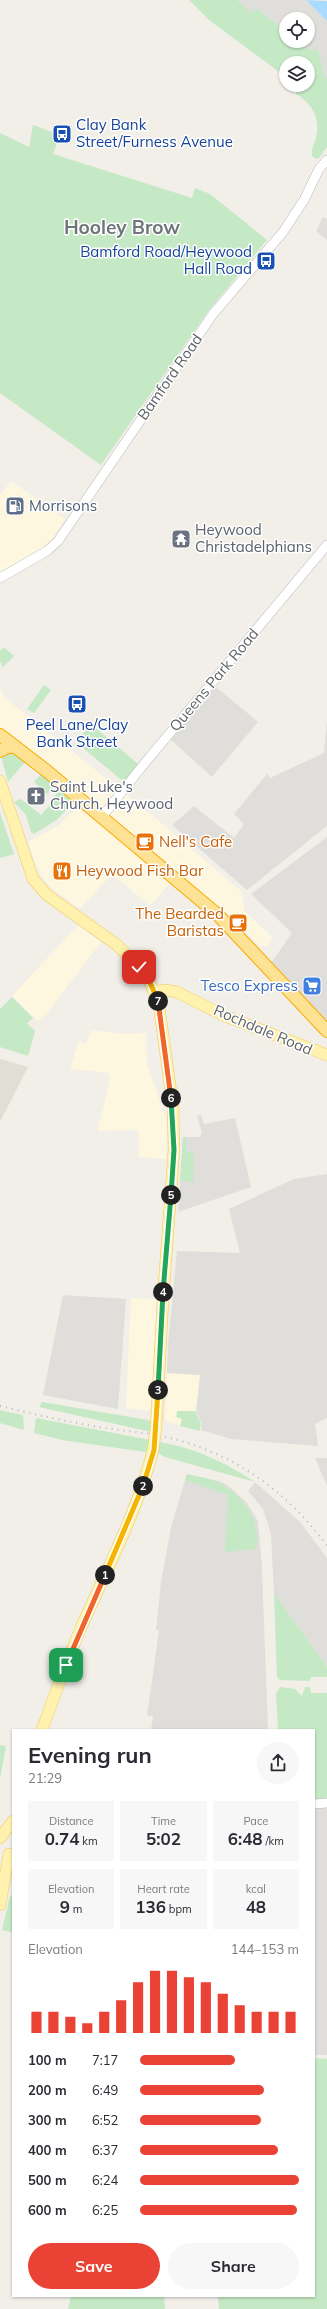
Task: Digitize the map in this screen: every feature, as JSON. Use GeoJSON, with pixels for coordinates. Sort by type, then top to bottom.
{"type":"FeatureCollection","features":[{"type":"Feature","properties":{"kind":"highway"},"geometry":{"type":"LineString","coordinates":[[0,735],[102,817],[230,926],[327,1031]]}},
{"type":"Feature","properties":{"kind":"highway"},"geometry":{"type":"LineString","coordinates":[[0,741],[16,747]]}},
{"type":"Feature","properties":{"kind":"highway"},"geometry":{"type":"LineString","coordinates":[[0,751],[8,747],[16,747]]}},
{"type":"Feature","properties":{"kind":"main road"},"geometry":{"type":"LineString","coordinates":[[0,781],[33,879],[47,895],[117,945],[146,977],[154,992],[162,1026],[173,1106],[174,1150],[154,1450],[149,1471],[135,1507],[79,1632],[42,1729]]}},
{"type":"Feature","properties":{"kind":"main road","name":"Rochdale Road"},"geometry":{"type":"LineString","coordinates":[[154,992],[165,990],[177,992],[238,1021],[327,1056]]}},
{"type":"Feature","properties":{"kind":"main road"},"geometry":{"type":"LineString","coordinates":[[2,1835],[12,1822]]}},
{"type":"Feature","properties":{"kind":"main road"},"geometry":{"type":"LineString","coordinates":[[0,1905],[9,1854]]}},
{"type":"Feature","properties":{"kind":"street","name":"Bamford Road"},"geometry":{"type":"LineString","coordinates":[[0,578],[47,551],[58,541],[213,314],[283,232],[304,200],[319,169],[327,160]]}},
{"type":"Feature","properties":{"kind":"street","name":"Queens Park Road"},"geometry":{"type":"LineString","coordinates":[[102,817],[144,764],[327,545]]}},
{"type":"Feature","properties":{"kind":"street"},"geometry":{"type":"LineString","coordinates":[[315,1804],[327,1803]]}},
{"type":"Feature","properties":{"kind":"shaded area"},"geometry":{"type":"Polygon","coordinates":[[[237,0],[306,0],[327,21],[327,78],[325,79],[318,50],[310,50],[308,48],[315,48],[315,12],[279,12],[279,26],[256,8],[251,13],[237,0]]]}},
{"type":"Feature","properties":{"kind":"shaded area"},"geometry":{"type":"Polygon","coordinates":[[[323,217],[327,219],[327,240],[316,231],[323,217]]]}},
{"type":"Feature","properties":{"kind":"shaded area"},"geometry":{"type":"Polygon","coordinates":[[[11,481],[65,519],[48,546],[0,573],[0,495],[11,481]]]}},
{"type":"Feature","properties":{"kind":"shaded area"},"geometry":{"type":"Polygon","coordinates":[[[215,686],[258,722],[212,777],[171,740],[215,686]]]}},
{"type":"Feature","properties":{"kind":"shaded area"},"geometry":{"type":"Polygon","coordinates":[[[0,689],[5,698],[152,815],[242,892],[244,910],[272,937],[268,946],[260,946],[227,914],[150,850],[146,844],[0,729],[0,689]]]}},
{"type":"Feature","properties":{"kind":"shaded area"},"geometry":{"type":"Polygon","coordinates":[[[327,720],[327,826],[247,890],[172,825],[194,806],[234,838],[244,824],[234,814],[267,774],[270,778],[324,753],[327,720]]]}},
{"type":"Feature","properties":{"kind":"shaded area"},"geometry":{"type":"Polygon","coordinates":[[[79,805],[171,882],[150,906],[112,874],[82,907],[77,907],[50,887],[37,868],[28,842],[59,825],[79,805]]]}},
{"type":"Feature","properties":{"kind":"shaded area"},"geometry":{"type":"Polygon","coordinates":[[[327,837],[327,1022],[323,1022],[271,963],[292,933],[251,894],[327,837]]]}},
{"type":"Feature","properties":{"kind":"shaded area"},"geometry":{"type":"Polygon","coordinates":[[[78,925],[101,942],[48,1012],[38,1021],[12,996],[78,925]]]}},
{"type":"Feature","properties":{"kind":"shaded area"},"geometry":{"type":"Polygon","coordinates":[[[91,1030],[124,1034],[146,1033],[147,1064],[167,1121],[166,1159],[139,1157],[138,1130],[97,1131],[109,1086],[109,1073],[70,1069],[79,1041],[86,1044],[91,1030]]]}},
{"type":"Feature","properties":{"kind":"shaded area"},"geometry":{"type":"Polygon","coordinates":[[[0,1059],[28,1067],[0,1122],[0,1059]]]}},
{"type":"Feature","properties":{"kind":"shaded area"},"geometry":{"type":"Polygon","coordinates":[[[197,1115],[201,1115],[204,1124],[235,1118],[251,1187],[178,1212],[183,1137],[199,1137],[202,1134],[197,1115]]]}},
{"type":"Feature","properties":{"kind":"shaded area"},"geometry":{"type":"Polygon","coordinates":[[[327,1174],[327,1418],[315,1424],[318,1446],[231,1439],[201,1430],[202,1423],[196,1412],[200,1375],[167,1373],[168,1344],[177,1251],[240,1253],[229,1209],[294,1179],[327,1174]]]}},
{"type":"Feature","properties":{"kind":"shaded area"},"geometry":{"type":"Polygon","coordinates":[[[63,1295],[126,1299],[118,1409],[43,1395],[63,1295]]]}},
{"type":"Feature","properties":{"kind":"shaded area"},"geometry":{"type":"Polygon","coordinates":[[[131,1298],[157,1300],[152,1407],[148,1411],[126,1408],[131,1298]]]}},
{"type":"Feature","properties":{"kind":"shaded area"},"geometry":{"type":"Polygon","coordinates":[[[167,1373],[200,1375],[196,1412],[202,1423],[201,1430],[167,1422],[165,1419],[167,1373]]]}},
{"type":"Feature","properties":{"kind":"shaded area"},"geometry":{"type":"Polygon","coordinates":[[[315,1458],[327,1458],[327,1486],[315,1458]]]}},
{"type":"Feature","properties":{"kind":"shaded area"},"geometry":{"type":"Polygon","coordinates":[[[187,1474],[222,1482],[247,1503],[258,1521],[262,1568],[268,1729],[151,1729],[153,1716],[147,1716],[159,1630],[156,1630],[161,1582],[171,1527],[187,1474]]]}},
{"type":"Feature","properties":{"kind":"shaded area"},"geometry":{"type":"Polygon","coordinates":[[[255,1482],[300,1522],[327,1558],[327,1667],[274,1593],[271,1534],[263,1509],[248,1491],[255,1482]]]}},
{"type":"Feature","properties":{"kind":"shaded area"},"geometry":{"type":"Polygon","coordinates":[[[327,1807],[327,2055],[315,2055],[315,1808],[327,1807]]]}},
{"type":"Feature","properties":{"kind":"green space"},"geometry":{"type":"Polygon","coordinates":[[[189,0],[237,0],[251,13],[256,8],[279,26],[279,48],[308,48],[310,50],[318,49],[325,78],[327,78],[327,147],[319,158],[316,159],[312,156],[312,149],[317,131],[314,112],[307,102],[296,94],[296,92],[315,92],[315,56],[279,56],[279,72],[209,20],[189,0]]]}},
{"type":"Feature","properties":{"kind":"green space"},"geometry":{"type":"Polygon","coordinates":[[[33,125],[60,135],[53,154],[192,198],[195,188],[210,194],[267,240],[209,310],[101,465],[0,393],[0,133],[29,147],[33,125]]]}},
{"type":"Feature","properties":{"kind":"green space"},"geometry":{"type":"Polygon","coordinates":[[[4,647],[14,656],[3,667],[0,661],[0,651],[4,647]]]}},
{"type":"Feature","properties":{"kind":"green space"},"geometry":{"type":"Polygon","coordinates":[[[44,685],[51,690],[34,713],[27,709],[44,685]]]}},
{"type":"Feature","properties":{"kind":"green space"},"geometry":{"type":"Polygon","coordinates":[[[90,723],[138,764],[124,782],[77,743],[90,723]]]}},
{"type":"Feature","properties":{"kind":"green space"},"geometry":{"type":"Polygon","coordinates":[[[13,752],[26,761],[8,782],[1,756],[13,752]]]}},
{"type":"Feature","properties":{"kind":"green space"},"geometry":{"type":"Polygon","coordinates":[[[41,774],[73,802],[58,819],[34,834],[31,832],[26,815],[14,802],[21,799],[41,815],[54,800],[53,798],[56,794],[51,790],[47,794],[34,782],[41,774]]]}},
{"type":"Feature","properties":{"kind":"green space"},"geometry":{"type":"Polygon","coordinates":[[[0,812],[14,854],[0,858],[0,812]]]}},
{"type":"Feature","properties":{"kind":"green space"},"geometry":{"type":"Polygon","coordinates":[[[12,997],[33,1018],[27,1023],[35,1031],[28,1056],[0,1047],[0,1009],[12,997]]]}},
{"type":"Feature","properties":{"kind":"green space"},"geometry":{"type":"Polygon","coordinates":[[[183,1137],[186,1137],[186,1149],[194,1155],[193,1182],[180,1181],[183,1137]]]}},
{"type":"Feature","properties":{"kind":"green space"},"geometry":{"type":"Polygon","coordinates":[[[42,1402],[148,1420],[152,1422],[152,1432],[39,1407],[42,1402]]]}},
{"type":"Feature","properties":{"kind":"green space"},"geometry":{"type":"Polygon","coordinates":[[[0,1410],[23,1415],[24,1430],[0,1423],[0,1410]]]}},
{"type":"Feature","properties":{"kind":"green space"},"geometry":{"type":"Polygon","coordinates":[[[177,1411],[195,1411],[201,1423],[200,1431],[180,1426],[182,1419],[176,1417],[177,1411]]]}},
{"type":"Feature","properties":{"kind":"green space"},"geometry":{"type":"Polygon","coordinates":[[[36,1418],[150,1440],[146,1452],[62,1440],[34,1433],[36,1418]]]}},
{"type":"Feature","properties":{"kind":"green space"},"geometry":{"type":"Polygon","coordinates":[[[159,1442],[172,1444],[197,1452],[221,1462],[255,1482],[165,1457],[158,1453],[159,1442]]]}},
{"type":"Feature","properties":{"kind":"green space"},"geometry":{"type":"Polygon","coordinates":[[[187,1474],[210,1479],[219,1483],[230,1489],[242,1500],[254,1521],[257,1542],[255,1549],[225,1552],[228,1495],[185,1480],[187,1474]]]}},
{"type":"Feature","properties":{"kind":"green space"},"geometry":{"type":"Polygon","coordinates":[[[274,1593],[327,1667],[327,1677],[311,1677],[310,1681],[280,1680],[277,1677],[274,1593]]]}},
{"type":"Feature","properties":{"kind":"green space"},"geometry":{"type":"Polygon","coordinates":[[[280,1687],[295,1689],[302,1696],[305,1687],[310,1687],[311,1693],[327,1693],[327,1798],[315,1801],[315,1729],[278,1729],[276,1694],[280,1687]]]}},
{"type":"Feature","properties":{"kind":"green space"},"geometry":{"type":"Polygon","coordinates":[[[0,1745],[6,1746],[0,1779],[0,1745]]]}},
{"type":"Feature","properties":{"kind":"green space"},"geometry":{"type":"Polygon","coordinates":[[[10,1896],[12,1897],[12,1931],[2,1930],[10,1896]]]}},
{"type":"Feature","properties":{"kind":"green space"},"geometry":{"type":"Polygon","coordinates":[[[315,2058],[327,2059],[327,2309],[219,2309],[218,2297],[315,2297],[315,2058]]]}},
{"type":"Feature","properties":{"kind":"green space"},"geometry":{"type":"Polygon","coordinates":[[[71,2297],[164,2297],[165,2309],[68,2309],[71,2297]]]}},
{"type":"Feature","properties":{"kind":"water"},"geometry":{"type":"Polygon","coordinates":[[[306,0],[327,1],[327,21],[306,0]]]}},
{"type":"Feature","properties":{"kind":"railway"},"geometry":{"type":"LineString","coordinates":[[0,1406],[98,1427],[161,1436],[194,1445],[216,1454],[238,1465],[277,1492],[312,1527],[327,1546]]}},
{"type":"Feature","properties":{"kind":"place","name":"Clay Bank Street/Furness Avenue"},"geometry":{"type":"Point","coordinates":[62,134]}},
{"type":"Feature","properties":{"kind":"place","name":"Bamford Road/Heywood Hall Road"},"geometry":{"type":"Point","coordinates":[266,261]}},
{"type":"Feature","properties":{"kind":"place","name":"Morrisons"},"geometry":{"type":"Point","coordinates":[15,506]}},
{"type":"Feature","properties":{"kind":"place","name":"Heywood Christadelphians"},"geometry":{"type":"Point","coordinates":[181,539]}},
{"type":"Feature","properties":{"kind":"place","name":"Peel Lane/Clay Bank Street"},"geometry":{"type":"Point","coordinates":[77,704]}},
{"type":"Feature","properties":{"kind":"place","name":"Saint Luke's Church, Heywood"},"geometry":{"type":"Point","coordinates":[36,796]}},
{"type":"Feature","properties":{"kind":"place","name":"Nell's Cafe"},"geometry":{"type":"Point","coordinates":[145,842]}},
{"type":"Feature","properties":{"kind":"place","name":"Heywood Fish Bar"},"geometry":{"type":"Point","coordinates":[62,871]}},
{"type":"Feature","properties":{"kind":"place","name":"The Bearded Baristas"},"geometry":{"type":"Point","coordinates":[238,923]}},
{"type":"Feature","properties":{"kind":"place","name":"Tesco Express"},"geometry":{"type":"Point","coordinates":[312,986]}},
{"type":"Feature","properties":{"kind":"district","name":"Hooley Brow"},"geometry":{"type":"Point","coordinates":[122,227]}},
{"type":"Feature","properties":{"kind":"route"},"geometry":{"type":"LineString","coordinates":[[66,1665],[79,1632],[140,1496],[149,1471],[154,1450],[158,1417],[163,1299],[170,1223],[174,1150],[173,1106],[159,1006],[149,980],[139,967]]}}]}
